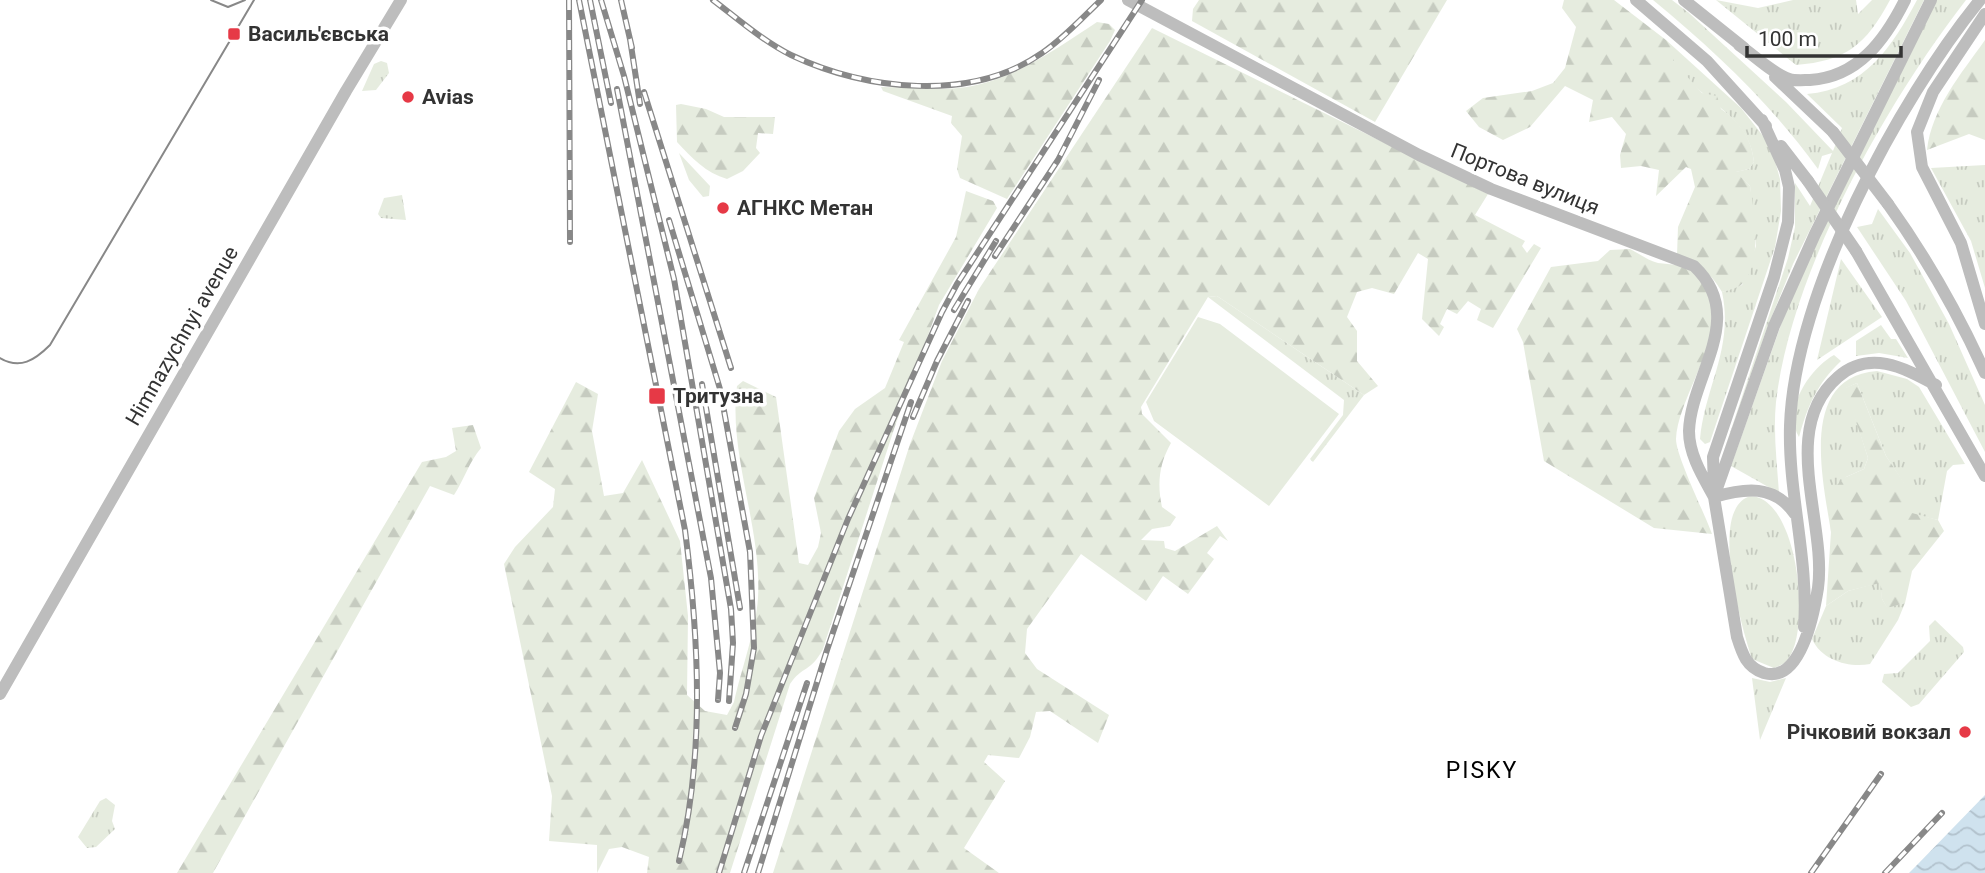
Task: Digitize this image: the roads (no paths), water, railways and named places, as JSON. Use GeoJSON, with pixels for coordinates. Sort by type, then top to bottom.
{"type":"FeatureCollection","features":[{"type":"Feature","properties":{"kind":"main road","name":"Himnazychnyi avenue"},"geometry":{"type":"LineString","coordinates":[[0,694],[401,0]]}},
{"type":"Feature","properties":{"kind":"main road","name":"Портова вулиця"},"geometry":{"type":"LineString","coordinates":[[1128,0],[1431,161],[1491,189],[1695,267],[1705,277],[1717,303],[1713,345],[1689,429],[1691,451],[1714,497]]}},
{"type":"Feature","properties":{"kind":"main road"},"geometry":{"type":"LineString","coordinates":[[1636,0],[1707,61],[1762,120],[1808,181],[1856,251],[1936,385],[1983,471]]}},
{"type":"Feature","properties":{"kind":"main road"},"geometry":{"type":"LineString","coordinates":[[1739,45],[1788,79],[1827,78],[1850,68],[1870,54],[1905,0]]}},
{"type":"Feature","properties":{"kind":"main road"},"geometry":{"type":"LineString","coordinates":[[1714,497],[1774,326],[1815,234],[1931,0]]}},
{"type":"Feature","properties":{"kind":"main road"},"geometry":{"type":"LineString","coordinates":[[1800,652],[1804,592],[1789,430],[1793,385],[1833,255],[1890,135],[1920,83],[1980,0]]}},
{"type":"Feature","properties":{"kind":"main road"},"geometry":{"type":"LineString","coordinates":[[1686,2],[1739,45],[1832,132],[1920,248],[1966,330],[1985,373]]}},
{"type":"Feature","properties":{"kind":"main road"},"geometry":{"type":"LineString","coordinates":[[1985,14],[1933,92],[1917,132],[1922,167],[1961,243],[1985,324]]}},
{"type":"Feature","properties":{"kind":"main road"},"geometry":{"type":"LineString","coordinates":[[1762,120],[1777,147],[1785,170],[1789,187],[1788,222],[1774,278],[1713,457],[1714,497],[1732,617],[1742,656],[1751,666],[1770,674],[1782,673],[1800,652],[1810,623],[1818,587],[1819,567],[1808,455],[1815,413],[1825,391],[1852,366],[1873,362],[1899,367],[1936,385]]}},
{"type":"Feature","properties":{"kind":"main road"},"geometry":{"type":"LineString","coordinates":[[1714,497],[1754,489],[1781,499],[1795,514]]}},
{"type":"Feature","properties":{"kind":"water"},"geometry":{"type":"Polygon","coordinates":[[[1985,795],[1985,873],[1909,873],[1917,865],[1985,795]]]}},
{"type":"Feature","properties":{"kind":"tram line"},"geometry":{"type":"LineString","coordinates":[[211,0],[228,7],[245,0]]}},
{"type":"Feature","properties":{"kind":"tram line"},"geometry":{"type":"LineString","coordinates":[[0,358],[7,362],[27,362],[50,345],[254,0]]}},
{"type":"Feature","properties":{"kind":"railway"},"geometry":{"type":"LineString","coordinates":[[569,0],[570,242]]}},
{"type":"Feature","properties":{"kind":"railway"},"geometry":{"type":"LineString","coordinates":[[579,0],[685,530],[690,571],[696,654],[696,738],[693,779],[679,861]]}},
{"type":"Feature","properties":{"kind":"railway"},"geometry":{"type":"LineString","coordinates":[[590,0],[611,103]]}},
{"type":"Feature","properties":{"kind":"railway"},"geometry":{"type":"LineString","coordinates":[[601,0],[624,76],[674,279],[731,609],[733,643],[729,701]]}},
{"type":"Feature","properties":{"kind":"railway"},"geometry":{"type":"LineString","coordinates":[[621,0],[632,48]]}},
{"type":"Feature","properties":{"kind":"railway"},"geometry":{"type":"LineString","coordinates":[[713,0],[791,55],[851,76],[918,86],[951,85],[1014,69],[1050,47],[1101,0]]}},
{"type":"Feature","properties":{"kind":"railway"},"geometry":{"type":"LineString","coordinates":[[719,873],[761,736],[848,519],[942,312],[957,284],[1142,0]]}},
{"type":"Feature","properties":{"kind":"railway"},"geometry":{"type":"LineString","coordinates":[[630,39],[640,104]]}},
{"type":"Feature","properties":{"kind":"railway"},"geometry":{"type":"LineString","coordinates":[[995,256],[1058,160],[1099,80]]}},
{"type":"Feature","properties":{"kind":"railway"},"geometry":{"type":"LineString","coordinates":[[617,89],[711,578],[720,673],[718,700]]}},
{"type":"Feature","properties":{"kind":"railway"},"geometry":{"type":"LineString","coordinates":[[644,92],[731,368]]}},
{"type":"Feature","properties":{"kind":"railway"},"geometry":{"type":"LineString","coordinates":[[669,220],[720,389],[750,552],[754,648],[746,694],[735,728]]}},
{"type":"Feature","properties":{"kind":"railway"},"geometry":{"type":"LineString","coordinates":[[954,310],[996,241]]}},
{"type":"Feature","properties":{"kind":"railway"},"geometry":{"type":"LineString","coordinates":[[913,417],[937,361],[968,301]]}},
{"type":"Feature","properties":{"kind":"railway"},"geometry":{"type":"LineString","coordinates":[[702,384],[740,608]]}},
{"type":"Feature","properties":{"kind":"railway"},"geometry":{"type":"LineString","coordinates":[[758,873],[827,650],[911,402]]}},
{"type":"Feature","properties":{"kind":"railway"},"geometry":{"type":"LineString","coordinates":[[744,873],[807,683]]}},
{"type":"Feature","properties":{"kind":"railway"},"geometry":{"type":"LineString","coordinates":[[1811,873],[1881,774]]}},
{"type":"Feature","properties":{"kind":"railway"},"geometry":{"type":"LineString","coordinates":[[1885,873],[1942,813]]}},
{"type":"Feature","properties":{"kind":"place","name":"Василь'євська"},"geometry":{"type":"Point","coordinates":[234,34]}},
{"type":"Feature","properties":{"kind":"place","name":"Avias"},"geometry":{"type":"Point","coordinates":[408,97]}},
{"type":"Feature","properties":{"kind":"place","name":"АГНКС Метан"},"geometry":{"type":"Point","coordinates":[723,208]}},
{"type":"Feature","properties":{"kind":"place","name":"Тритузна"},"geometry":{"type":"Point","coordinates":[657,396]}},
{"type":"Feature","properties":{"kind":"place","name":"Річковий вокзал"},"geometry":{"type":"Point","coordinates":[1965,732]}},
{"type":"Feature","properties":{"kind":"district","name":"PISKY"},"geometry":{"type":"Point","coordinates":[1482,770]}}]}
